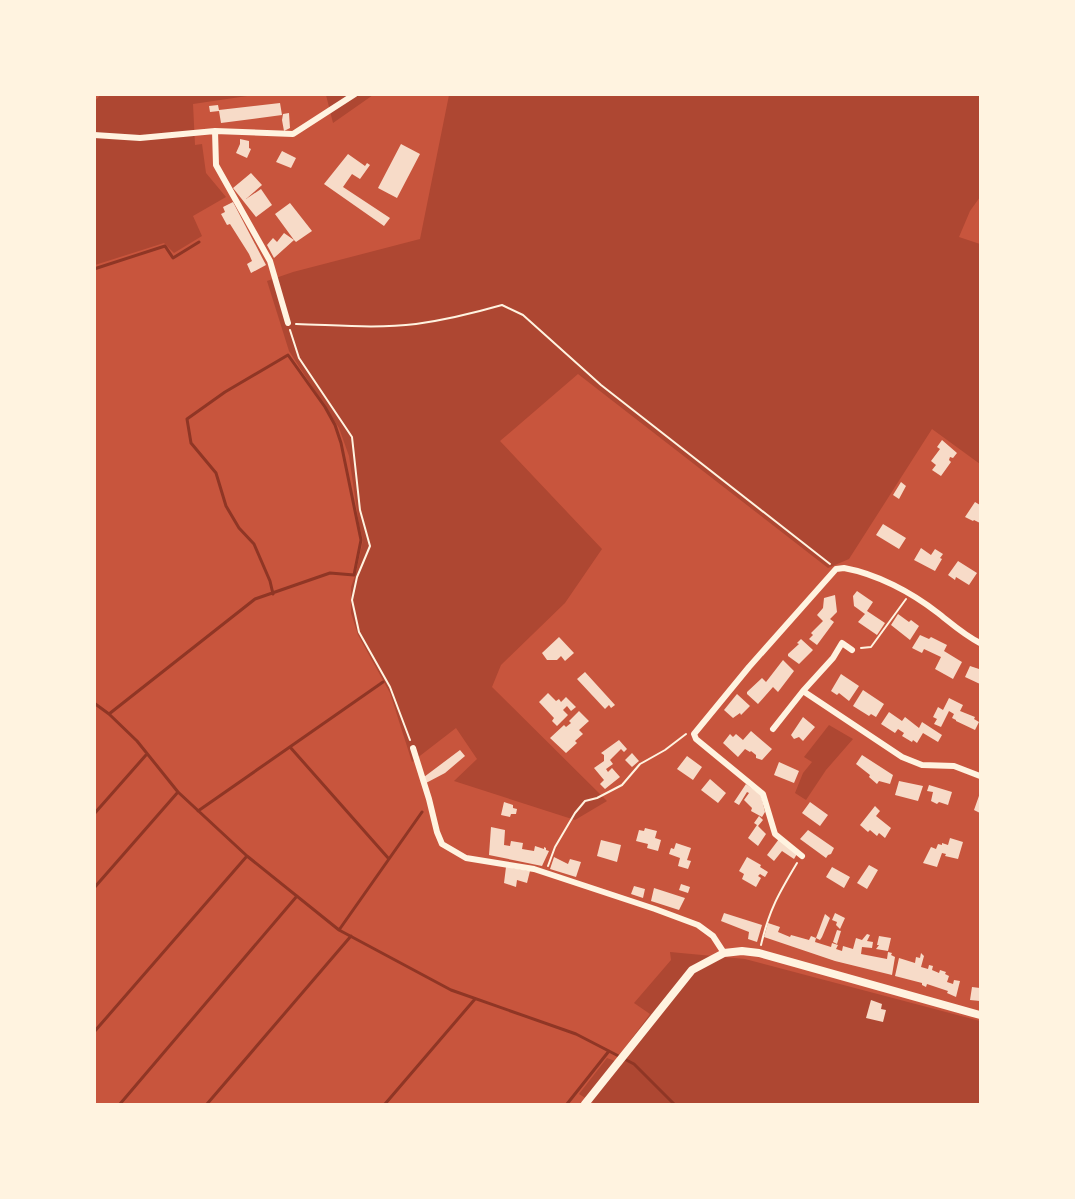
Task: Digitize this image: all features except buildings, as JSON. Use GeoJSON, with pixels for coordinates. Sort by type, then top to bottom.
{"type":"FeatureCollection","features":[{"type":"Feature","properties":{"kind":"main road"},"geometry":{"type":"LineString","coordinates":[[585,1104],[692,970],[724,953],[735,951],[759,953],[981,1015]]}},
{"type":"Feature","properties":{"kind":"street"},"geometry":{"type":"LineString","coordinates":[[94,135],[140,138],[215,130],[293,134],[355,94]]}},
{"type":"Feature","properties":{"kind":"street"},"geometry":{"type":"LineString","coordinates":[[215,130],[216,165],[270,261],[288,323]]}},
{"type":"Feature","properties":{"kind":"street"},"geometry":{"type":"LineString","coordinates":[[802,855],[775,834],[763,794],[696,739],[694,734],[749,667],[836,569],[844,568],[894,585],[981,643]]}},
{"type":"Feature","properties":{"kind":"street"},"geometry":{"type":"LineString","coordinates":[[773,729],[833,658],[842,643],[852,650]]}},
{"type":"Feature","properties":{"kind":"street"},"geometry":{"type":"LineString","coordinates":[[803,691],[902,757],[922,765],[954,766],[981,776]]}},
{"type":"Feature","properties":{"kind":"street"},"geometry":{"type":"LineString","coordinates":[[413,748],[442,844],[466,858],[513,864],[545,873],[698,925],[713,936],[724,953]]}},
{"type":"Feature","properties":{"kind":"path"},"geometry":{"type":"LineString","coordinates":[[413,748],[390,687],[360,632],[352,600],[357,577],[370,546],[360,510],[352,437],[299,358],[288,323],[378,326],[415,324],[502,305],[523,315],[600,385],[836,569]]}},
{"type":"Feature","properties":{"kind":"path"},"geometry":{"type":"LineString","coordinates":[[852,650],[871,646],[909,594]]}},
{"type":"Feature","properties":{"kind":"path"},"geometry":{"type":"LineString","coordinates":[[545,873],[555,847],[575,813],[585,801],[597,798],[621,785],[640,764],[665,750],[681,736],[688,733],[694,734]]}},
{"type":"Feature","properties":{"kind":"path"},"geometry":{"type":"LineString","coordinates":[[759,953],[766,921],[802,855]]}},
{"type":"Feature","properties":{"kind":"shaded area"},"geometry":{"type":"Polygon","coordinates":[[[101,94],[254,95],[193,104],[195,145],[202,144],[206,173],[226,197],[193,216],[202,236],[174,253],[164,243],[95,265],[95,101],[101,94]]]}},
{"type":"Feature","properties":{"kind":"shaded area"},"geometry":{"type":"Polygon","coordinates":[[[326,95],[373,95],[333,123],[326,95]]]}},
{"type":"Feature","properties":{"kind":"shaded area"},"geometry":{"type":"Polygon","coordinates":[[[449,95],[980,95],[980,197],[970,211],[959,237],[980,244],[980,464],[932,429],[849,559],[828,568],[578,374],[500,441],[602,549],[565,603],[501,665],[492,687],[607,801],[575,820],[454,781],[477,759],[456,728],[412,762],[390,693],[358,635],[351,613],[351,587],[363,540],[349,456],[339,428],[289,351],[267,281],[420,239],[449,95]]]}},
{"type":"Feature","properties":{"kind":"shaded area"},"geometry":{"type":"Polygon","coordinates":[[[829,725],[853,739],[826,770],[806,800],[795,793],[803,773],[812,762],[804,757],[829,725]]]}},
{"type":"Feature","properties":{"kind":"shaded area"},"geometry":{"type":"Polygon","coordinates":[[[670,952],[745,959],[980,1021],[980,1104],[595,1104],[579,1094],[607,1058],[615,1061],[650,1014],[634,1003],[671,960],[670,952]]]}},
{"type":"Feature","properties":{"kind":"waterway"},"geometry":{"type":"LineString","coordinates":[[94,269],[165,246],[173,258],[199,242]]}},
{"type":"Feature","properties":{"kind":"waterway"},"geometry":{"type":"LineString","coordinates":[[109,714],[255,599],[330,573],[354,575],[361,540],[341,443],[335,425],[325,407],[288,355],[225,392],[187,419],[191,443],[216,473],[226,506],[239,528],[254,544],[270,581],[273,594]]}},
{"type":"Feature","properties":{"kind":"waterway"},"geometry":{"type":"LineString","coordinates":[[198,811],[383,682]]}},
{"type":"Feature","properties":{"kind":"waterway"},"geometry":{"type":"LineString","coordinates":[[94,703],[137,741],[178,792],[247,856],[339,930],[451,990],[576,1034],[634,1064],[674,1104]]}},
{"type":"Feature","properties":{"kind":"waterway"},"geometry":{"type":"LineString","coordinates":[[290,747],[389,859]]}},
{"type":"Feature","properties":{"kind":"waterway"},"geometry":{"type":"LineString","coordinates":[[94,814],[146,755]]}},
{"type":"Feature","properties":{"kind":"waterway"},"geometry":{"type":"LineString","coordinates":[[94,888],[178,792]]}},
{"type":"Feature","properties":{"kind":"waterway"},"geometry":{"type":"LineString","coordinates":[[339,930],[422,812]]}},
{"type":"Feature","properties":{"kind":"waterway"},"geometry":{"type":"LineString","coordinates":[[94,1032],[247,856]]}},
{"type":"Feature","properties":{"kind":"waterway"},"geometry":{"type":"LineString","coordinates":[[120,1104],[297,896]]}},
{"type":"Feature","properties":{"kind":"waterway"},"geometry":{"type":"LineString","coordinates":[[207,1104],[351,936]]}},
{"type":"Feature","properties":{"kind":"waterway"},"geometry":{"type":"LineString","coordinates":[[385,1104],[475,999]]}},
{"type":"Feature","properties":{"kind":"waterway"},"geometry":{"type":"LineString","coordinates":[[567,1104],[609,1051]]}}]}
